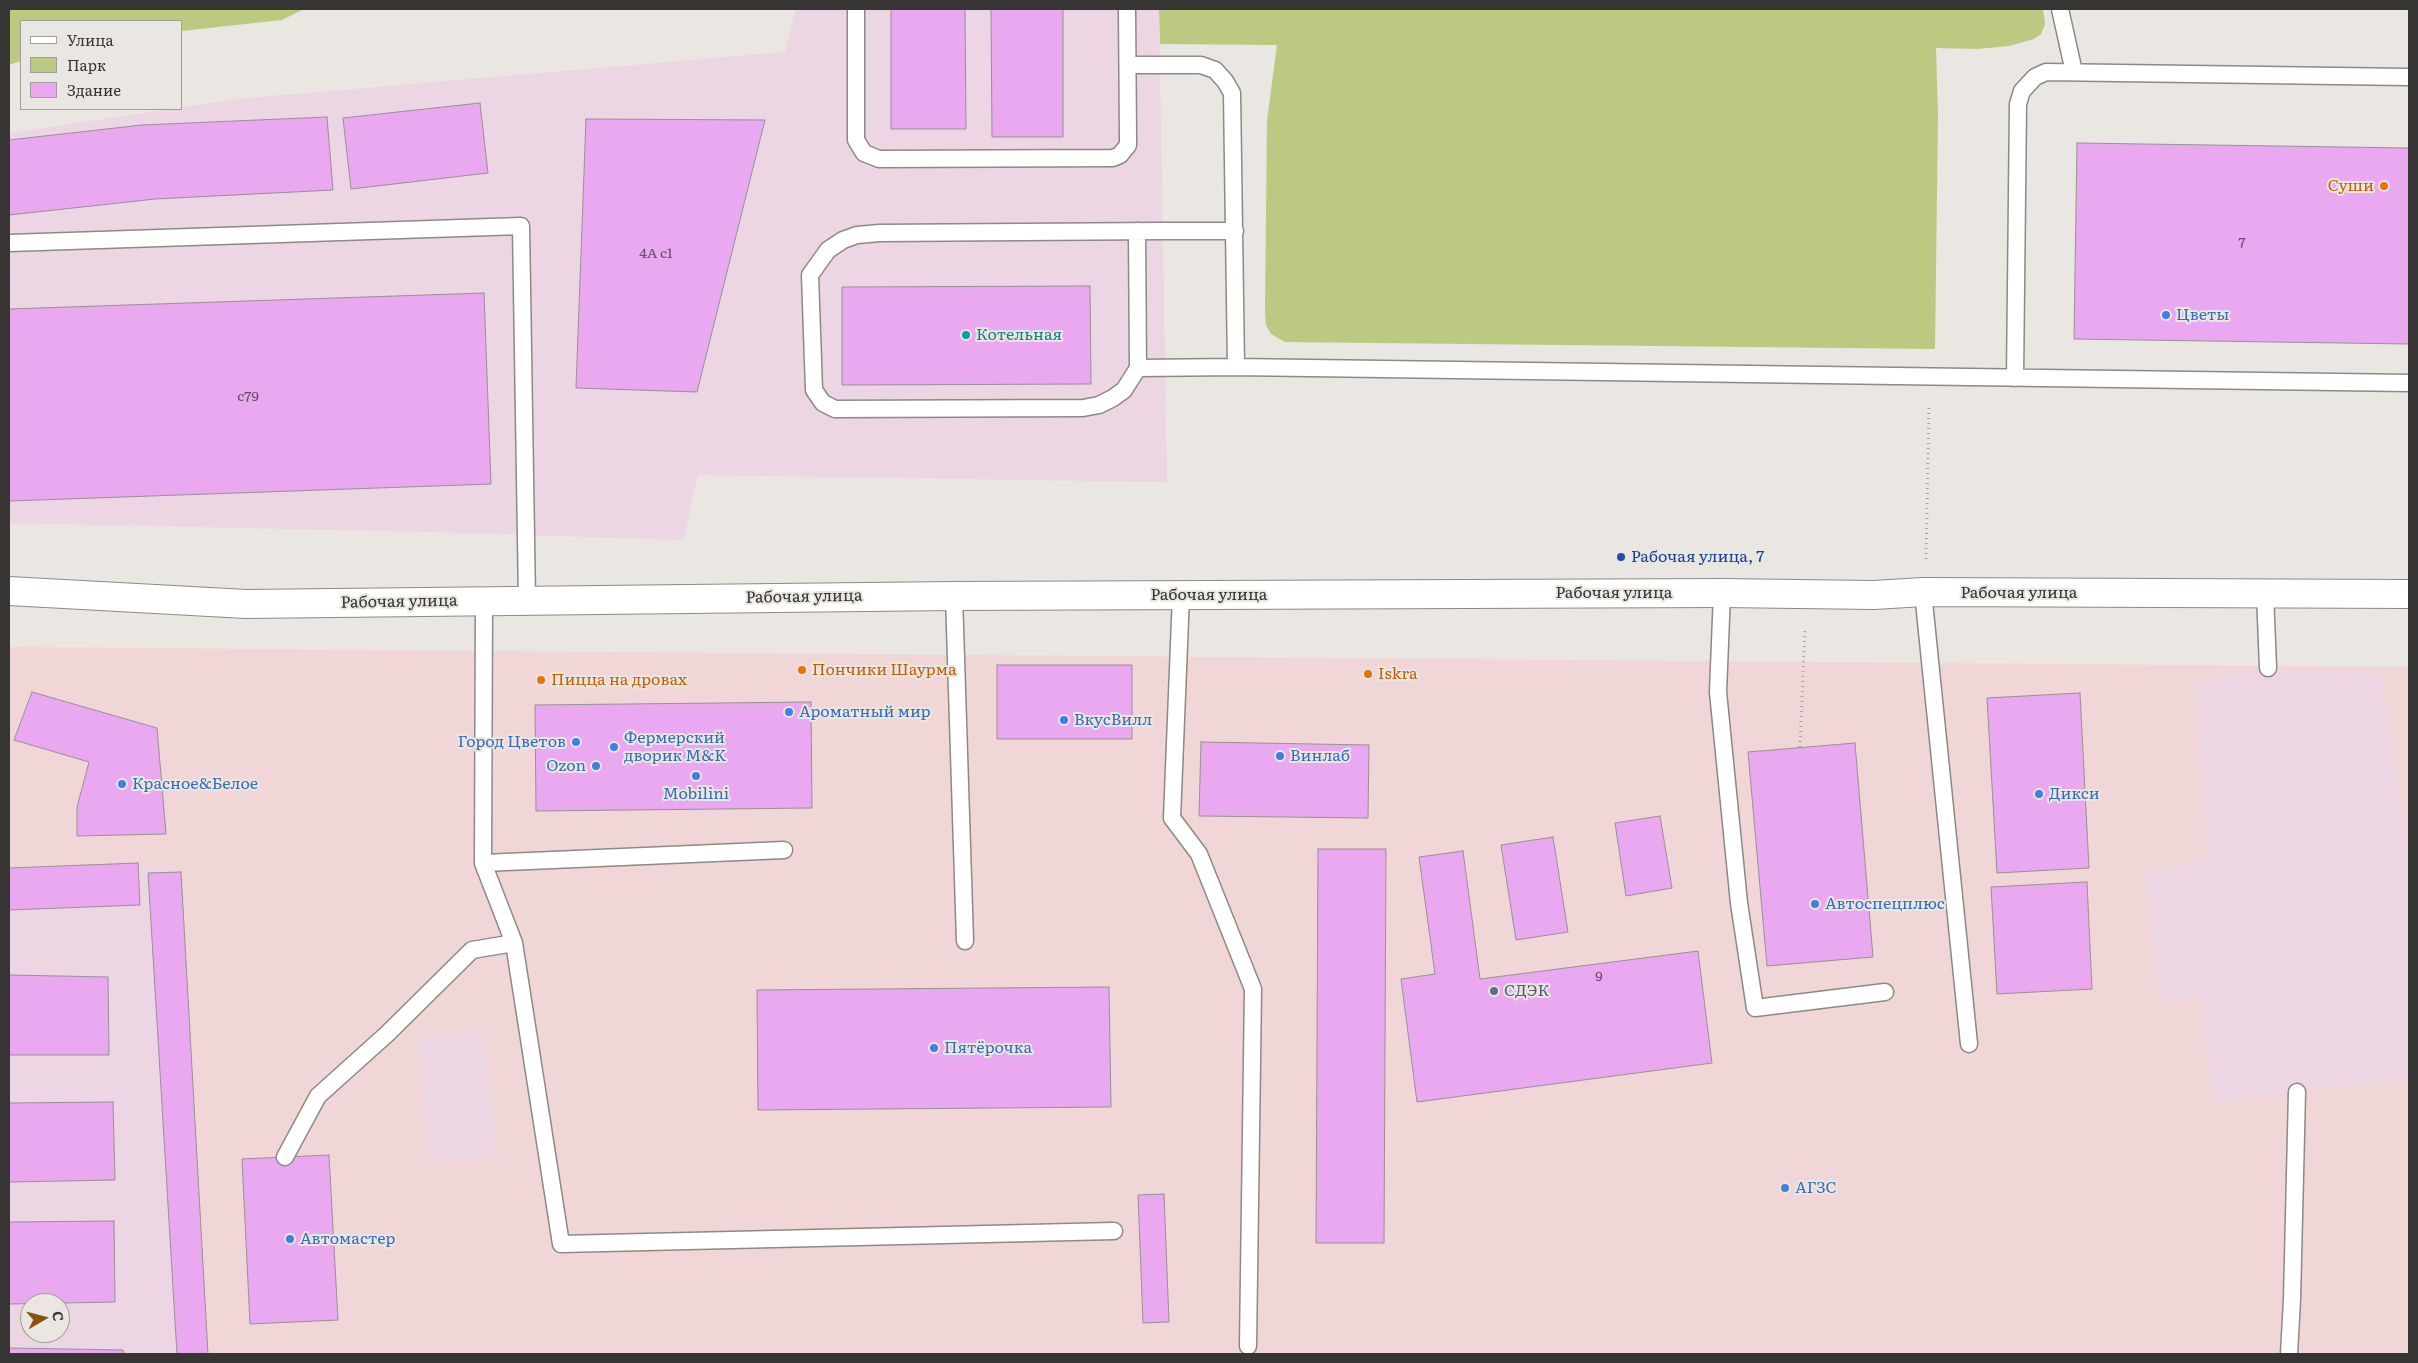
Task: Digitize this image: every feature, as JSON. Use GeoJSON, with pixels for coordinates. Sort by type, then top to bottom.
{"type":"FeatureCollection","features":[{"type":"Feature","properties":{"kind":"street","name":"Рабочая улица"},"geometry":{"type":"LineString","coordinates":[[9,591],[246,604],[954,596],[1722,593],[1874,595],[1923,592],[2409,594]]}},
{"type":"Feature","properties":{"kind":"lane"},"geometry":{"type":"LineString","coordinates":[[856,9],[856,140],[864,153],[879,159],[1112,158],[1120,155],[1128,145],[1128,9]]}},
{"type":"Feature","properties":{"kind":"lane"},"geometry":{"type":"LineString","coordinates":[[2060,9],[2074,72]]}},
{"type":"Feature","properties":{"kind":"lane"},"geometry":{"type":"LineString","coordinates":[[1128,65],[1201,65],[1215,70],[1225,81],[1232,93],[1234,116],[1236,367]]}},
{"type":"Feature","properties":{"kind":"lane"},"geometry":{"type":"LineString","coordinates":[[2015,378],[2018,104],[2022,91],[2035,76],[2046,72],[2074,72],[2409,77]]}},
{"type":"Feature","properties":{"kind":"lane"},"geometry":{"type":"LineString","coordinates":[[9,243],[521,226],[526,601]]}},
{"type":"Feature","properties":{"kind":"lane"},"geometry":{"type":"LineString","coordinates":[[1137,231],[1138,368],[1124,390],[1113,398],[1098,405],[1083,408],[835,409],[823,403],[814,390],[810,275],[828,250],[842,240],[857,235],[1137,231],[1235,231]]}},
{"type":"Feature","properties":{"kind":"lane"},"geometry":{"type":"LineString","coordinates":[[1138,368],[1236,367],[2409,383]]}},
{"type":"Feature","properties":{"kind":"lane"},"geometry":{"type":"LineString","coordinates":[[1923,592],[1969,1044]]}},
{"type":"Feature","properties":{"kind":"lane"},"geometry":{"type":"LineString","coordinates":[[1722,593],[1718,692],[1739,903],[1755,1008],[1885,992]]}},
{"type":"Feature","properties":{"kind":"lane"},"geometry":{"type":"LineString","coordinates":[[2265,594],[2268,668]]}},
{"type":"Feature","properties":{"kind":"lane"},"geometry":{"type":"LineString","coordinates":[[1181,595],[1172,818],[1199,854],[1253,988],[1248,1346]]}},
{"type":"Feature","properties":{"kind":"lane"},"geometry":{"type":"LineString","coordinates":[[954,596],[964,941]]}},
{"type":"Feature","properties":{"kind":"lane"},"geometry":{"type":"LineString","coordinates":[[484,601],[483,863],[514,943],[561,1244],[1114,1231]]}},
{"type":"Feature","properties":{"kind":"lane"},"geometry":{"type":"LineString","coordinates":[[483,863],[784,850]]}},
{"type":"Feature","properties":{"kind":"lane"},"geometry":{"type":"LineString","coordinates":[[286,1157],[318,1096],[387,1034],[472,950],[514,943]]}},
{"type":"Feature","properties":{"kind":"lane"},"geometry":{"type":"LineString","coordinates":[[2288,1354],[2292,1299],[2297,1092]]}},
{"type":"Feature","properties":{"kind":"path"},"geometry":{"type":"LineString","coordinates":[[1926,562],[1930,377]]}},
{"type":"Feature","properties":{"kind":"path"},"geometry":{"type":"LineString","coordinates":[[1800,747],[1805,625]]}},
{"type":"Feature","properties":{"kind":"shaded area"},"geometry":{"type":"Polygon","coordinates":[[[796,9],[1159,9],[1167,482],[698,475],[683,540],[431,532],[9,523],[9,133],[164,110],[182,110],[182,107],[238,99],[785,52],[796,9]]]}},
{"type":"Feature","properties":{"kind":"shaded area"},"geometry":{"type":"Polygon","coordinates":[[[9,647],[2409,667],[2409,1354],[9,1354],[9,647]]]}},
{"type":"Feature","properties":{"kind":"shaded area"},"geometry":{"type":"Polygon","coordinates":[[[2268,668],[2380,675],[2409,860],[2409,1079],[2213,1102],[2201,997],[2160,1002],[2145,874],[2208,858],[2195,682],[2268,668]]]}},
{"type":"Feature","properties":{"kind":"shaded area"},"geometry":{"type":"Polygon","coordinates":[[[169,864],[197,1354],[9,1354],[9,869],[169,864]]]}},
{"type":"Feature","properties":{"kind":"shaded area"},"geometry":{"type":"Polygon","coordinates":[[[484,1032],[497,1156],[430,1163],[418,1038],[484,1032]]]}},
{"type":"Feature","properties":{"kind":"green space"},"geometry":{"type":"Polygon","coordinates":[[[9,9],[304,9],[282,20],[182,31],[182,20],[20,20],[20,61],[9,65],[9,9]]]}},
{"type":"Feature","properties":{"kind":"green space"},"geometry":{"type":"Polygon","coordinates":[[[1159,9],[2043,9],[2045,24],[2041,34],[2034,39],[2009,46],[1977,49],[1936,48],[1938,113],[1935,349],[1285,342],[1271,334],[1266,325],[1265,310],[1267,121],[1277,45],[1160,44],[1159,9]]]}},
{"type":"Feature","properties":{"kind":"building"},"geometry":{"type":"Polygon","coordinates":[[[891,9],[965,9],[966,129],[891,129],[891,9]]]}},
{"type":"Feature","properties":{"kind":"building"},"geometry":{"type":"Polygon","coordinates":[[[991,9],[1063,9],[1063,137],[992,137],[991,9]]]}},
{"type":"Feature","properties":{"kind":"building"},"geometry":{"type":"Polygon","coordinates":[[[480,103],[488,173],[351,189],[343,118],[480,103]]]}},
{"type":"Feature","properties":{"kind":"building"},"geometry":{"type":"Polygon","coordinates":[[[327,117],[333,190],[155,199],[9,215],[9,140],[142,125],[327,117]]]}},
{"type":"Feature","properties":{"kind":"building"},"geometry":{"type":"Polygon","coordinates":[[[586,119],[765,120],[697,392],[576,388],[586,119]]]}},
{"type":"Feature","properties":{"kind":"building"},"geometry":{"type":"Polygon","coordinates":[[[2077,143],[2409,148],[2409,344],[2074,339],[2077,143]]]}},
{"type":"Feature","properties":{"kind":"building","name":"Котельная"},"geometry":{"type":"Polygon","coordinates":[[[1090,286],[1091,384],[842,385],[842,287],[1090,286]]]}},
{"type":"Feature","properties":{"kind":"building"},"geometry":{"type":"Polygon","coordinates":[[[484,293],[491,484],[9,501],[9,309],[484,293]]]}},
{"type":"Feature","properties":{"kind":"building","name":"ВкусВилл"},"geometry":{"type":"Polygon","coordinates":[[[997,665],[1132,665],[1132,739],[997,739],[997,665]]]}},
{"type":"Feature","properties":{"kind":"building","name":"Красное&Белое"},"geometry":{"type":"Polygon","coordinates":[[[32,692],[157,728],[166,834],[77,836],[77,807],[89,762],[14,740],[32,692]]]}},
{"type":"Feature","properties":{"kind":"building","name":"Дикси"},"geometry":{"type":"Polygon","coordinates":[[[2080,693],[2089,868],[1997,873],[1987,698],[2080,693]]]}},
{"type":"Feature","properties":{"kind":"building"},"geometry":{"type":"Polygon","coordinates":[[[811,702],[812,808],[536,811],[535,705],[811,702]]]}},
{"type":"Feature","properties":{"kind":"building"},"geometry":{"type":"Polygon","coordinates":[[[1201,742],[1369,745],[1368,818],[1199,816],[1201,742]]]}},
{"type":"Feature","properties":{"kind":"building","name":"Автоспецплюс"},"geometry":{"type":"Polygon","coordinates":[[[1855,743],[1873,957],[1767,966],[1748,752],[1855,743]]]}},
{"type":"Feature","properties":{"kind":"building"},"geometry":{"type":"Polygon","coordinates":[[[1660,816],[1672,888],[1626,896],[1615,823],[1660,816]]]}},
{"type":"Feature","properties":{"kind":"building"},"geometry":{"type":"Polygon","coordinates":[[[1553,837],[1568,932],[1516,940],[1501,845],[1553,837]]]}},
{"type":"Feature","properties":{"kind":"building"},"geometry":{"type":"Polygon","coordinates":[[[1318,849],[1386,849],[1384,1243],[1316,1243],[1318,849]]]}},
{"type":"Feature","properties":{"kind":"building"},"geometry":{"type":"Polygon","coordinates":[[[1463,851],[1480,979],[1698,951],[1712,1063],[1417,1102],[1401,979],[1435,974],[1419,857],[1463,851]]]}},
{"type":"Feature","properties":{"kind":"building"},"geometry":{"type":"Polygon","coordinates":[[[138,863],[140,905],[9,910],[9,868],[138,863]]]}},
{"type":"Feature","properties":{"kind":"building"},"geometry":{"type":"Polygon","coordinates":[[[181,872],[208,1354],[177,1354],[148,873],[181,872]]]}},
{"type":"Feature","properties":{"kind":"building"},"geometry":{"type":"Polygon","coordinates":[[[2087,882],[2092,989],[1997,994],[1991,887],[2087,882]]]}},
{"type":"Feature","properties":{"kind":"building"},"geometry":{"type":"Polygon","coordinates":[[[9,975],[108,977],[109,1055],[9,1055],[9,975]]]}},
{"type":"Feature","properties":{"kind":"building","name":"Пятёрочка"},"geometry":{"type":"Polygon","coordinates":[[[1109,987],[1111,1107],[758,1110],[757,990],[1109,987]]]}},
{"type":"Feature","properties":{"kind":"building"},"geometry":{"type":"Polygon","coordinates":[[[113,1102],[115,1180],[9,1182],[9,1103],[113,1102]]]}},
{"type":"Feature","properties":{"kind":"building","name":"Автомастер"},"geometry":{"type":"Polygon","coordinates":[[[329,1155],[338,1320],[250,1324],[242,1159],[329,1155]]]}},
{"type":"Feature","properties":{"kind":"building"},"geometry":{"type":"Polygon","coordinates":[[[1164,1194],[1169,1322],[1143,1323],[1138,1195],[1164,1194]]]}},
{"type":"Feature","properties":{"kind":"building"},"geometry":{"type":"Polygon","coordinates":[[[114,1221],[115,1302],[70,1303],[70,1293],[20,1293],[20,1304],[9,1304],[9,1222],[114,1221]]]}},
{"type":"Feature","properties":{"kind":"building"},"geometry":{"type":"Polygon","coordinates":[[[9,1348],[123,1350],[124,1354],[9,1354],[9,1348]]]}},
{"type":"Feature","properties":{"kind":"place","name":"Суши"},"geometry":{"type":"Point","coordinates":[2384,186]}},
{"type":"Feature","properties":{"kind":"place","name":"Цветы"},"geometry":{"type":"Point","coordinates":[2166,315]}},
{"type":"Feature","properties":{"kind":"place","name":"Котельная"},"geometry":{"type":"Point","coordinates":[966,335]}},
{"type":"Feature","properties":{"kind":"place","name":"Рабочая улица, 7"},"geometry":{"type":"Point","coordinates":[1621,557]}},
{"type":"Feature","properties":{"kind":"place","name":"Пончики Шаурма"},"geometry":{"type":"Point","coordinates":[802,670]}},
{"type":"Feature","properties":{"kind":"place","name":"Iskra"},"geometry":{"type":"Point","coordinates":[1368,674]}},
{"type":"Feature","properties":{"kind":"place","name":"Пицца на дровах"},"geometry":{"type":"Point","coordinates":[541,680]}},
{"type":"Feature","properties":{"kind":"place","name":"Ароматный мир"},"geometry":{"type":"Point","coordinates":[789,712]}},
{"type":"Feature","properties":{"kind":"place","name":"ВкусВилл"},"geometry":{"type":"Point","coordinates":[1064,720]}},
{"type":"Feature","properties":{"kind":"place","name":"Город Цветов"},"geometry":{"type":"Point","coordinates":[576,742]}},
{"type":"Feature","properties":{"kind":"place","name":"Фермерский дворик М&K"},"geometry":{"type":"Point","coordinates":[614,747]}},
{"type":"Feature","properties":{"kind":"place","name":"Винлаб"},"geometry":{"type":"Point","coordinates":[1280,756]}},
{"type":"Feature","properties":{"kind":"place","name":"Ozon"},"geometry":{"type":"Point","coordinates":[596,766]}},
{"type":"Feature","properties":{"kind":"place","name":"Mobilini"},"geometry":{"type":"Point","coordinates":[696,776]}},
{"type":"Feature","properties":{"kind":"place","name":"Красное&Белое"},"geometry":{"type":"Point","coordinates":[122,784]}},
{"type":"Feature","properties":{"kind":"place","name":"Дикси"},"geometry":{"type":"Point","coordinates":[2039,794]}},
{"type":"Feature","properties":{"kind":"place","name":"Автоспецплюс"},"geometry":{"type":"Point","coordinates":[1815,904]}},
{"type":"Feature","properties":{"kind":"place","name":"СДЭК"},"geometry":{"type":"Point","coordinates":[1494,991]}},
{"type":"Feature","properties":{"kind":"place","name":"Пятёрочка"},"geometry":{"type":"Point","coordinates":[934,1048]}},
{"type":"Feature","properties":{"kind":"place","name":"АГЗС"},"geometry":{"type":"Point","coordinates":[1785,1188]}},
{"type":"Feature","properties":{"kind":"place","name":"Автомастер"},"geometry":{"type":"Point","coordinates":[290,1239]}}]}
